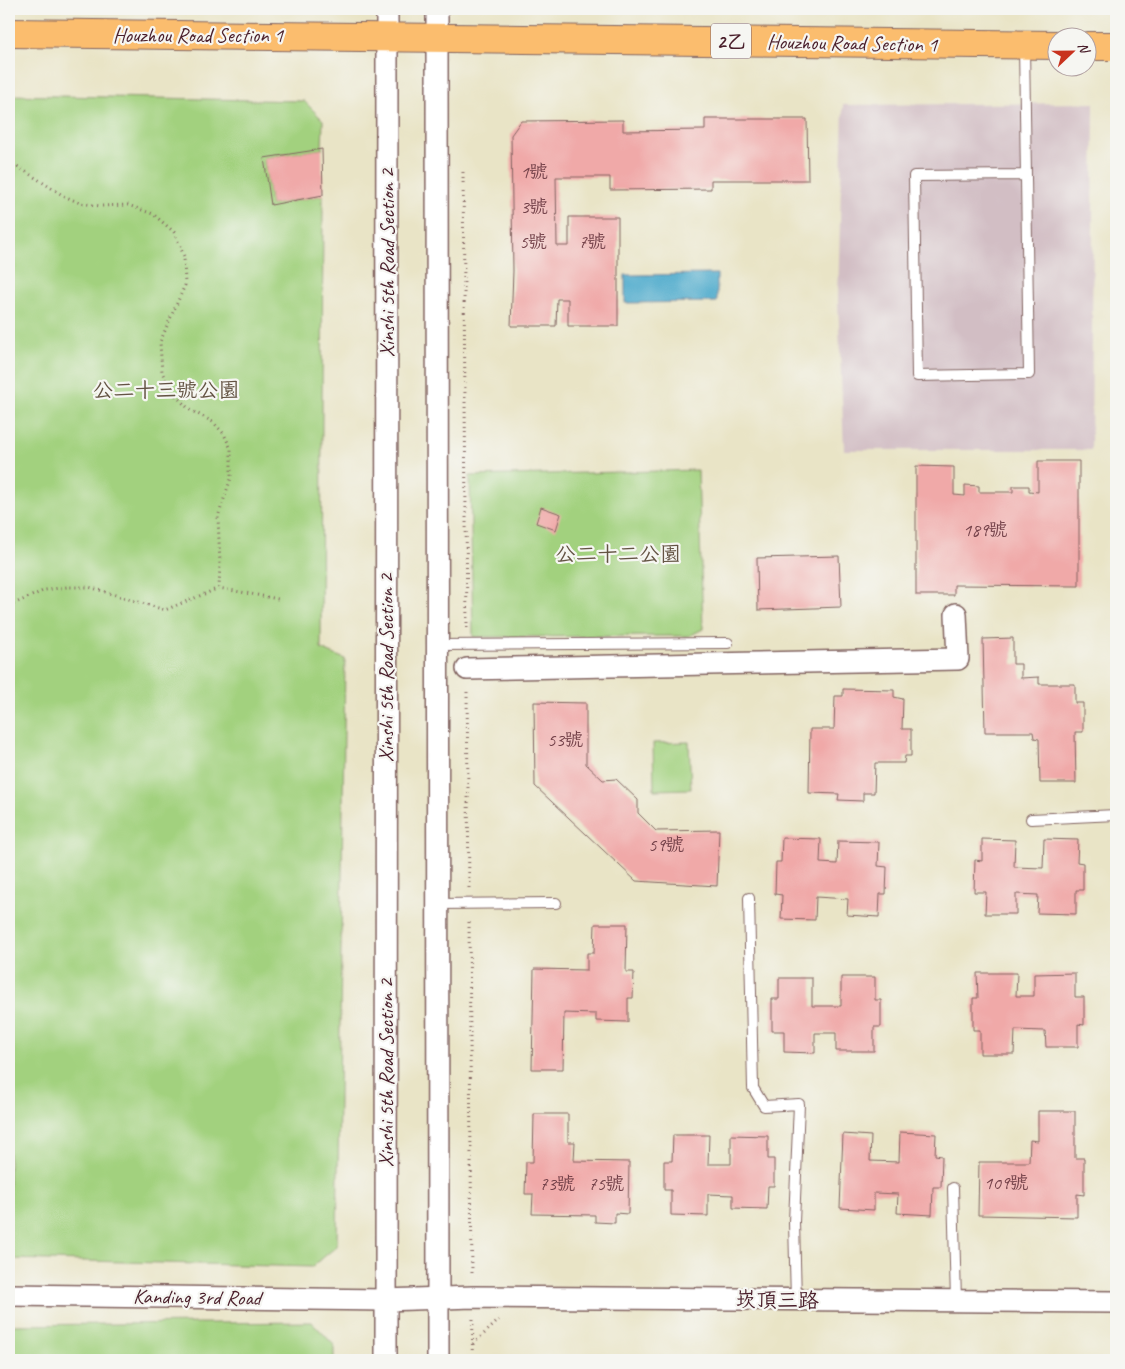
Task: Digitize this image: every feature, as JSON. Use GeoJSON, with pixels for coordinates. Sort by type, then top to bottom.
{"type":"FeatureCollection","features":[{"type":"Feature","properties":{"kind":"main road","name":"Houzhou Road Section 1"},"geometry":{"type":"LineString","coordinates":[[9,33],[387,37]]}},
{"type":"Feature","properties":{"kind":"main road","name":"2乙"},"geometry":{"type":"LineString","coordinates":[[387,37],[437,38]]}},
{"type":"Feature","properties":{"kind":"main road","name":"Houzhou Road Section 1"},"geometry":{"type":"LineString","coordinates":[[437,38],[1048,45]]}},
{"type":"Feature","properties":{"kind":"main road"},"geometry":{"type":"LineString","coordinates":[[1098,46],[1116,46]]}},
{"type":"Feature","properties":{"kind":"street","name":"Xinshi 5th Road Section 2"},"geometry":{"type":"LineString","coordinates":[[386,1360],[387,9]]}},
{"type":"Feature","properties":{"kind":"street"},"geometry":{"type":"LineString","coordinates":[[437,9],[438,1360]]}},
{"type":"Feature","properties":{"kind":"street"},"geometry":{"type":"LineString","coordinates":[[467,669],[958,659],[956,614]]}},
{"type":"Feature","properties":{"kind":"street","name":"Kanding 3rd Road"},"geometry":{"type":"LineString","coordinates":[[9,1295],[385,1300],[438,1297]]}},
{"type":"Feature","properties":{"kind":"street","name":"崁頂三路"},"geometry":{"type":"LineString","coordinates":[[438,1297],[1116,1302]]}},
{"type":"Feature","properties":{"kind":"lane"},"geometry":{"type":"LineString","coordinates":[[1024,45],[1030,374],[917,376],[914,176],[1026,175]]}},
{"type":"Feature","properties":{"kind":"lane"},"geometry":{"type":"LineString","coordinates":[[438,645],[728,643]]}},
{"type":"Feature","properties":{"kind":"lane"},"geometry":{"type":"LineString","coordinates":[[1031,820],[1116,815]]}},
{"type":"Feature","properties":{"kind":"lane"},"geometry":{"type":"LineString","coordinates":[[749,898],[753,1088],[764,1106],[799,1104],[794,1222],[796,1300]]}},
{"type":"Feature","properties":{"kind":"lane"},"geometry":{"type":"LineString","coordinates":[[438,904],[556,903]]}},
{"type":"Feature","properties":{"kind":"lane"},"geometry":{"type":"LineString","coordinates":[[953,1188],[956,1301]]}},
{"type":"Feature","properties":{"kind":"path"},"geometry":{"type":"LineString","coordinates":[[9,161],[64,196],[80,203],[100,206],[128,205],[153,214],[174,232],[184,256],[185,285],[160,342],[162,372],[170,390],[190,410],[213,422],[224,434],[231,449],[231,478],[218,517],[219,588]]}},
{"type":"Feature","properties":{"kind":"path"},"geometry":{"type":"LineString","coordinates":[[463,168],[467,630]]}},
{"type":"Feature","properties":{"kind":"path"},"geometry":{"type":"LineString","coordinates":[[9,606],[45,590],[67,587],[88,587],[165,610],[219,588],[278,599]]}},
{"type":"Feature","properties":{"kind":"path"},"geometry":{"type":"LineString","coordinates":[[467,669],[472,1360]]}},
{"type":"Feature","properties":{"kind":"shaded area"},"geometry":{"type":"Polygon","coordinates":[[[1094,103],[1091,450],[844,450],[838,300],[843,105],[1094,103]]]}},
{"type":"Feature","properties":{"kind":"green space","name":"公二十三號公園"},"geometry":{"type":"Polygon","coordinates":[[[9,95],[304,101],[323,120],[322,149],[264,158],[271,205],[323,195],[321,649],[345,659],[337,1246],[312,1267],[9,1259],[9,95]]]}},
{"type":"Feature","properties":{"kind":"green space","name":"公二十二公園"},"geometry":{"type":"Polygon","coordinates":[[[698,470],[703,629],[689,636],[473,637],[470,476],[698,470]]]}},
{"type":"Feature","properties":{"kind":"green space"},"geometry":{"type":"Polygon","coordinates":[[[689,742],[691,789],[654,790],[653,743],[689,742]]]}},
{"type":"Feature","properties":{"kind":"green space"},"geometry":{"type":"Polygon","coordinates":[[[312,1322],[334,1345],[334,1360],[9,1360],[9,1325],[312,1322]]]}},
{"type":"Feature","properties":{"kind":"water"},"geometry":{"type":"Polygon","coordinates":[[[717,274],[717,302],[625,303],[625,275],[717,274]]]}},
{"type":"Feature","properties":{"kind":"building"},"geometry":{"type":"Polygon","coordinates":[[[705,119],[807,119],[808,180],[711,180],[711,189],[610,190],[610,177],[556,177],[557,246],[569,246],[569,217],[618,217],[618,326],[568,326],[568,299],[557,299],[556,326],[511,326],[513,271],[511,135],[521,121],[623,120],[623,131],[705,130],[705,119]]]}},
{"type":"Feature","properties":{"kind":"building"},"geometry":{"type":"Polygon","coordinates":[[[322,149],[323,195],[271,205],[264,158],[322,149]]]}},
{"type":"Feature","properties":{"kind":"building"},"geometry":{"type":"Polygon","coordinates":[[[1038,461],[1079,461],[1079,586],[954,585],[954,595],[916,595],[916,466],[954,467],[954,495],[965,496],[965,485],[979,486],[979,492],[1013,492],[1013,486],[1029,486],[1029,491],[1038,492],[1038,461]]]}},
{"type":"Feature","properties":{"kind":"building"},"geometry":{"type":"Polygon","coordinates":[[[541,507],[561,514],[556,530],[536,523],[541,507]]]}},
{"type":"Feature","properties":{"kind":"building"},"geometry":{"type":"Polygon","coordinates":[[[839,556],[841,607],[758,610],[757,558],[839,556]]]}},
{"type":"Feature","properties":{"kind":"building"},"geometry":{"type":"Polygon","coordinates":[[[1013,638],[1013,664],[1021,664],[1021,678],[1039,677],[1039,684],[1075,684],[1075,703],[1083,703],[1083,732],[1075,732],[1076,783],[1040,783],[1039,739],[1034,738],[1033,732],[985,732],[983,639],[1013,638]]]}},
{"type":"Feature","properties":{"kind":"building"},"geometry":{"type":"Polygon","coordinates":[[[843,689],[894,690],[894,697],[903,699],[902,729],[911,729],[911,756],[905,756],[904,763],[875,763],[874,793],[863,793],[863,801],[838,800],[839,794],[809,793],[810,729],[834,729],[835,696],[843,696],[843,689]]]}},
{"type":"Feature","properties":{"kind":"building"},"geometry":{"type":"Polygon","coordinates":[[[534,702],[586,703],[586,764],[603,780],[616,779],[638,800],[638,813],[656,831],[719,830],[717,886],[636,881],[535,786],[534,702]]]}},
{"type":"Feature","properties":{"kind":"building"},"geometry":{"type":"Polygon","coordinates":[[[782,838],[821,839],[820,863],[837,864],[838,841],[879,842],[878,866],[887,867],[886,894],[880,894],[879,917],[847,915],[848,899],[816,897],[815,920],[781,919],[782,895],[775,894],[776,862],[781,862],[782,838]]]}},
{"type":"Feature","properties":{"kind":"building"},"geometry":{"type":"Polygon","coordinates":[[[982,839],[1015,840],[1014,867],[1043,868],[1044,839],[1078,840],[1077,862],[1083,863],[1083,890],[1076,890],[1076,914],[1037,913],[1038,895],[1016,894],[1016,914],[985,914],[986,892],[974,892],[975,860],[982,861],[982,839]]]}},
{"type":"Feature","properties":{"kind":"building"},"geometry":{"type":"Polygon","coordinates":[[[595,924],[627,924],[626,972],[634,972],[633,998],[628,998],[628,1022],[596,1021],[596,1014],[564,1013],[563,1069],[532,1069],[534,969],[587,970],[587,953],[594,953],[595,924]]]}},
{"type":"Feature","properties":{"kind":"building"},"geometry":{"type":"Polygon","coordinates":[[[977,973],[1017,973],[1016,996],[1034,996],[1034,974],[1075,973],[1075,997],[1084,997],[1084,1025],[1078,1024],[1078,1047],[1046,1047],[1045,1031],[1015,1030],[1014,1054],[980,1054],[980,1030],[973,1030],[973,998],[978,998],[977,973]]]}},
{"type":"Feature","properties":{"kind":"building"},"geometry":{"type":"Polygon","coordinates":[[[841,977],[875,977],[875,1000],[881,1000],[881,1027],[874,1027],[874,1051],[836,1051],[836,1033],[815,1033],[815,1053],[784,1052],[784,1031],[772,1031],[772,999],[779,999],[779,978],[812,978],[812,1006],[841,1006],[841,977]]]}},
{"type":"Feature","properties":{"kind":"building"},"geometry":{"type":"Polygon","coordinates":[[[1038,1111],[1075,1111],[1075,1158],[1084,1158],[1084,1195],[1077,1194],[1077,1217],[978,1215],[979,1162],[1029,1162],[1030,1140],[1038,1141],[1038,1111]]]}},
{"type":"Feature","properties":{"kind":"building"},"geometry":{"type":"Polygon","coordinates":[[[534,1114],[568,1114],[568,1142],[575,1142],[574,1161],[629,1162],[628,1214],[615,1213],[615,1223],[595,1222],[595,1215],[532,1214],[533,1194],[525,1194],[526,1162],[533,1162],[534,1114]]]}},
{"type":"Feature","properties":{"kind":"building"},"geometry":{"type":"Polygon","coordinates":[[[900,1132],[936,1134],[935,1155],[942,1156],[941,1187],[933,1187],[932,1215],[897,1213],[898,1194],[874,1193],[874,1210],[840,1208],[843,1134],[871,1136],[870,1161],[899,1162],[900,1132]]]}},
{"type":"Feature","properties":{"kind":"building"},"geometry":{"type":"Polygon","coordinates":[[[673,1135],[709,1135],[708,1164],[731,1164],[731,1135],[768,1136],[768,1159],[774,1159],[774,1186],[768,1186],[767,1209],[733,1208],[733,1195],[708,1194],[708,1216],[671,1215],[671,1190],[664,1190],[664,1161],[672,1161],[673,1135]]]}}]}
